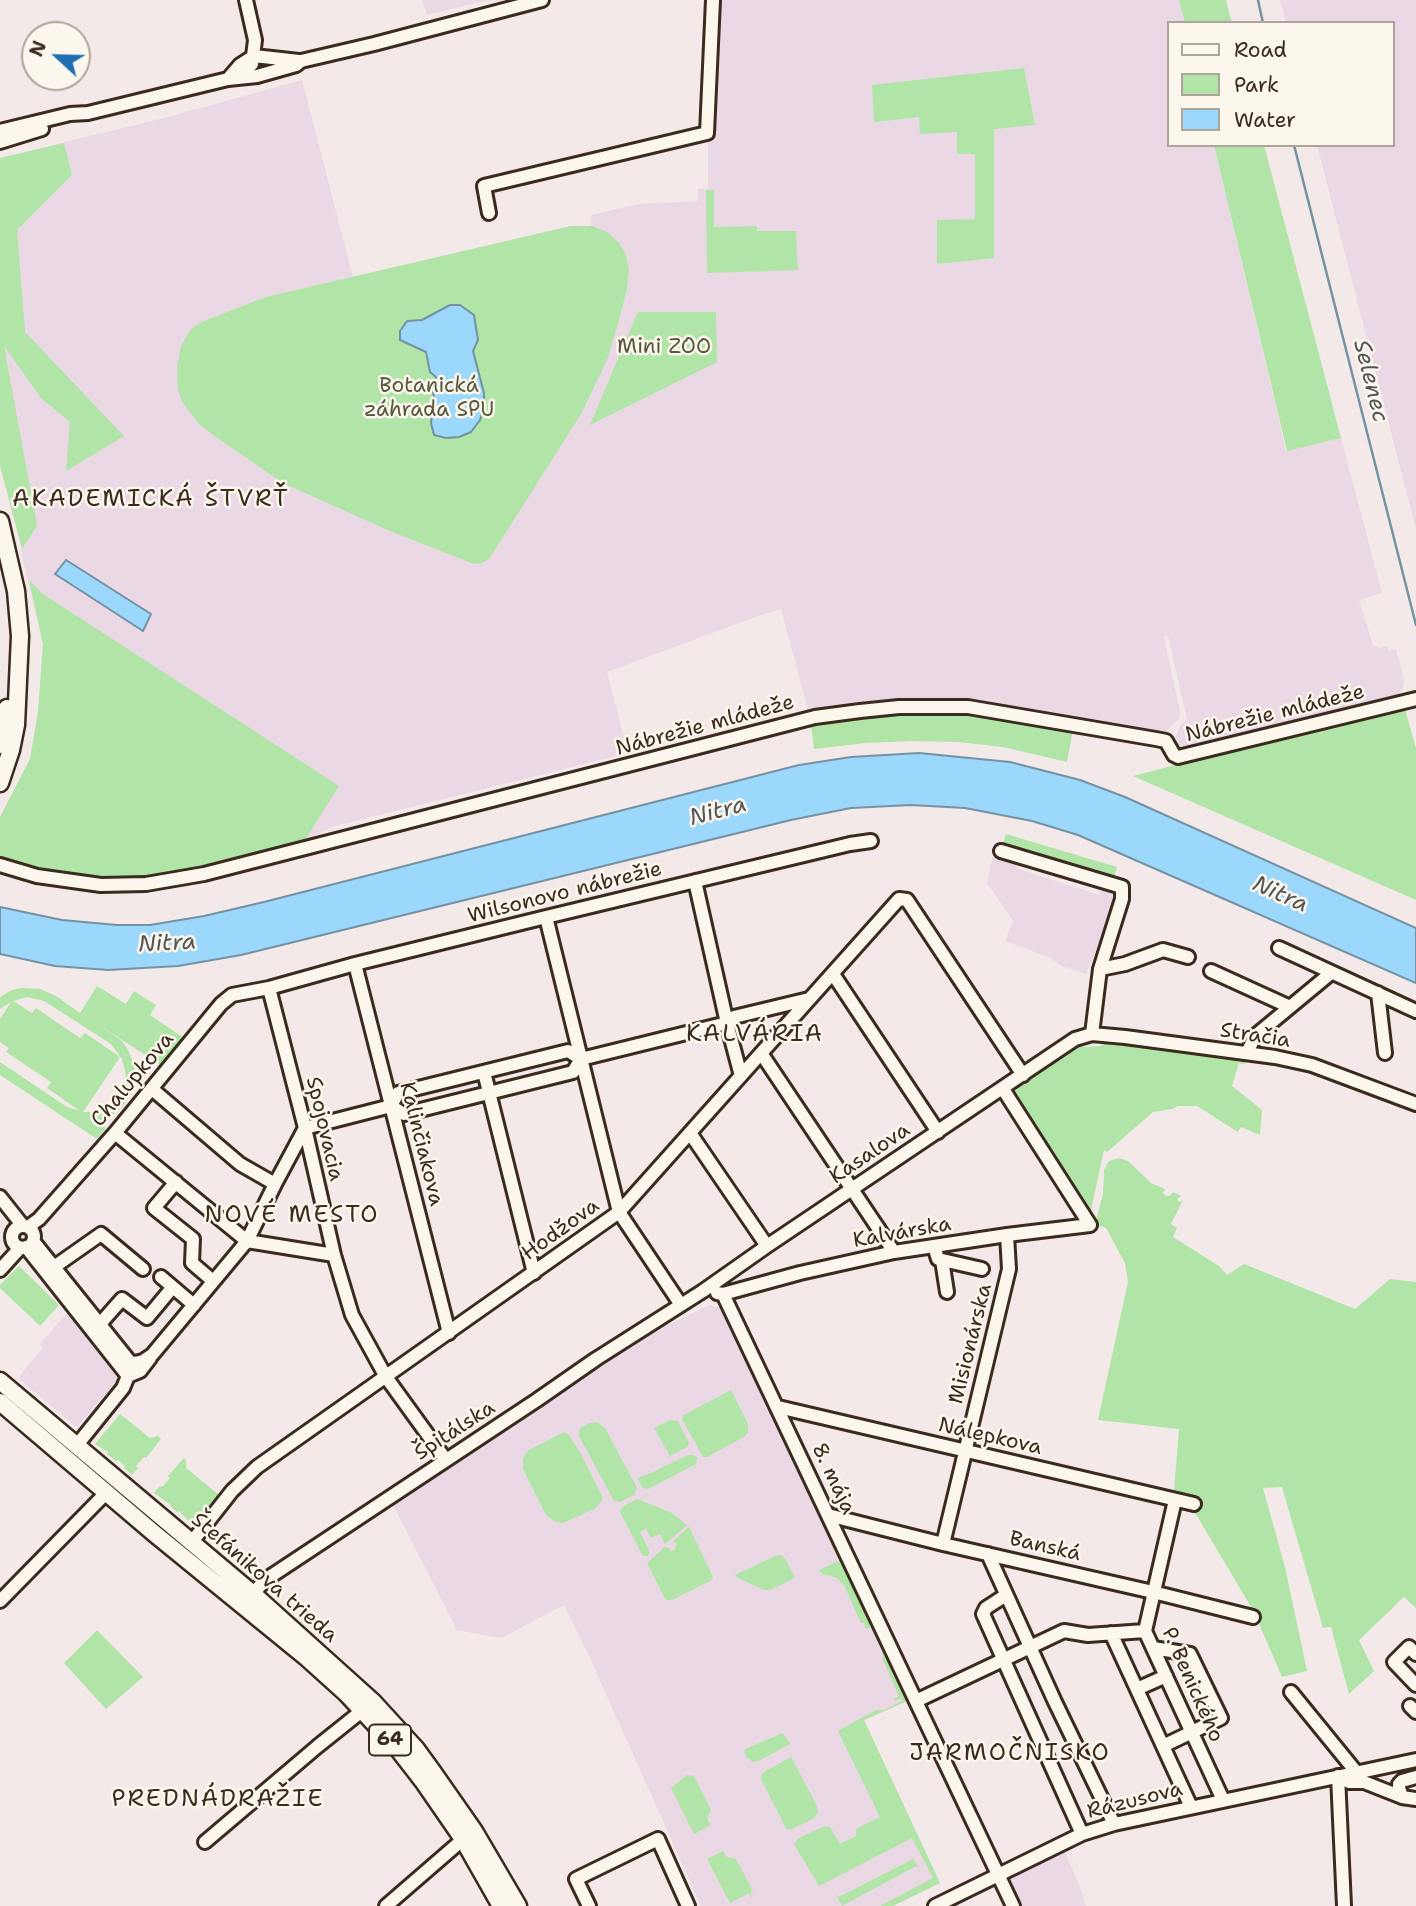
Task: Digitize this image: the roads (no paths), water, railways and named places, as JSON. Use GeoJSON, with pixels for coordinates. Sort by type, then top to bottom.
{"type":"FeatureCollection","features":[{"type":"Feature","properties":{"kind":"main road"},"geometry":{"type":"LineString","coordinates":[[0,521],[16,591],[20,646],[16,725],[0,783]]}},
{"type":"Feature","properties":{"kind":"main road"},"geometry":{"type":"LineString","coordinates":[[0,559],[11,636],[9,698],[0,745]]}},
{"type":"Feature","properties":{"kind":"main road","name":"Štefánikova trieda"},"geometry":{"type":"LineString","coordinates":[[0,1381],[71,1451],[248,1600]]}},
{"type":"Feature","properties":{"kind":"main road","name":"Štefánikova trieda"},"geometry":{"type":"LineString","coordinates":[[0,1402],[71,1451]]}},
{"type":"Feature","properties":{"kind":"main road","name":"Štefánikova trieda"},"geometry":{"type":"LineString","coordinates":[[112,1487],[191,1543],[306,1657],[368,1706],[399,1750],[469,1835],[518,1906]]}},
{"type":"Feature","properties":{"kind":"main road","name":"Štefánikova trieda"},"geometry":{"type":"LineString","coordinates":[[469,1835],[501,1906]]}},
{"type":"Feature","properties":{"kind":"street"},"geometry":{"type":"LineString","coordinates":[[242,76],[253,64],[255,40],[246,0]]}},
{"type":"Feature","properties":{"kind":"street"},"geometry":{"type":"LineString","coordinates":[[228,79],[240,65],[254,56],[301,61],[542,0]]}},
{"type":"Feature","properties":{"kind":"street"},"geometry":{"type":"LineString","coordinates":[[489,214],[484,186],[707,133],[713,0]]}},
{"type":"Feature","properties":{"kind":"street"},"geometry":{"type":"LineString","coordinates":[[255,40],[273,58]]}},
{"type":"Feature","properties":{"kind":"street"},"geometry":{"type":"LineString","coordinates":[[254,56],[271,72]]}},
{"type":"Feature","properties":{"kind":"street"},"geometry":{"type":"LineString","coordinates":[[0,131],[242,76],[257,76],[296,65],[301,61]]}},
{"type":"Feature","properties":{"kind":"street"},"geometry":{"type":"LineString","coordinates":[[0,142],[75,120],[88,113]]}},
{"type":"Feature","properties":{"kind":"street","name":"Nábrežie mládeže"},"geometry":{"type":"LineString","coordinates":[[0,865],[37,876],[101,885],[146,884],[204,874],[815,717],[860,711],[899,707],[968,707],[1166,741],[1178,757],[1416,699]]}},
{"type":"Feature","properties":{"kind":"street","name":"Wilsonovo nábrežie"},"geometry":{"type":"LineString","coordinates":[[269,988],[546,916],[871,841]]}},
{"type":"Feature","properties":{"kind":"street"},"geometry":{"type":"LineString","coordinates":[[1001,851],[1122,887],[1122,899],[1100,970],[1087,1036]]}},
{"type":"Feature","properties":{"kind":"street"},"geometry":{"type":"LineString","coordinates":[[695,881],[741,1076]]}},
{"type":"Feature","properties":{"kind":"street","name":"Hodžova"},"geometry":{"type":"LineString","coordinates":[[191,1543],[232,1491],[257,1468],[619,1212],[899,899],[907,900],[1023,1075]]}},
{"type":"Feature","properties":{"kind":"street"},"geometry":{"type":"LineString","coordinates":[[546,916],[619,1212],[681,1305]]}},
{"type":"Feature","properties":{"kind":"street"},"geometry":{"type":"LineString","coordinates":[[1279,947],[1416,1011]]}},
{"type":"Feature","properties":{"kind":"street"},"geometry":{"type":"LineString","coordinates":[[1100,970],[1163,950],[1188,957]]}},
{"type":"Feature","properties":{"kind":"street","name":"Kalinčiakova"},"geometry":{"type":"LineString","coordinates":[[355,964],[449,1333]]}},
{"type":"Feature","properties":{"kind":"street"},"geometry":{"type":"LineString","coordinates":[[1211,971],[1290,1007]]}},
{"type":"Feature","properties":{"kind":"street"},"geometry":{"type":"LineString","coordinates":[[1247,1053],[1255,1036],[1331,972]]}},
{"type":"Feature","properties":{"kind":"street"},"geometry":{"type":"LineString","coordinates":[[833,974],[938,1132]]}},
{"type":"Feature","properties":{"kind":"street","name":"Chalupkova"},"geometry":{"type":"LineString","coordinates":[[3,1267],[24,1237],[115,1133],[221,1004],[232,995],[269,988]]}},
{"type":"Feature","properties":{"kind":"street","name":"Spojovacia"},"geometry":{"type":"LineString","coordinates":[[269,988],[334,1255],[352,1315],[386,1377],[446,1460]]}},
{"type":"Feature","properties":{"kind":"street"},"geometry":{"type":"LineString","coordinates":[[1378,993],[1385,1053]]}},
{"type":"Feature","properties":{"kind":"street"},"geometry":{"type":"LineString","coordinates":[[128,1376],[140,1371],[247,1241],[305,1128],[391,1106],[404,1114],[573,1072],[581,1059],[727,1023],[734,1017],[810,999]]}},
{"type":"Feature","properties":{"kind":"street","name":"Kasalova"},"geometry":{"type":"LineString","coordinates":[[681,1305],[1075,1039],[1087,1036]]}},
{"type":"Feature","properties":{"kind":"street","name":"Stračia"},"geometry":{"type":"LineString","coordinates":[[1087,1036],[1125,1037],[1247,1053],[1312,1065],[1416,1104]]}},
{"type":"Feature","properties":{"kind":"street"},"geometry":{"type":"LineString","coordinates":[[391,1106],[398,1093],[568,1051],[581,1059]]}},
{"type":"Feature","properties":{"kind":"street"},"geometry":{"type":"LineString","coordinates":[[761,1053],[894,1252]]}},
{"type":"Feature","properties":{"kind":"street"},"geometry":{"type":"LineString","coordinates":[[484,1072],[534,1273]]}},
{"type":"Feature","properties":{"kind":"street"},"geometry":{"type":"LineString","coordinates":[[152,1089],[240,1164],[275,1184]]}},
{"type":"Feature","properties":{"kind":"street","name":"Kalvárska"},"geometry":{"type":"LineString","coordinates":[[723,1294],[894,1252],[1090,1225],[1003,1089]]}},
{"type":"Feature","properties":{"kind":"street"},"geometry":{"type":"LineString","coordinates":[[115,1133],[247,1241],[334,1255]]}},
{"type":"Feature","properties":{"kind":"street"},"geometry":{"type":"LineString","coordinates":[[690,1133],[767,1246]]}},
{"type":"Feature","properties":{"kind":"street"},"geometry":{"type":"LineString","coordinates":[[176,1182],[154,1208],[193,1240],[192,1263],[212,1281]]}},
{"type":"Feature","properties":{"kind":"street"},"geometry":{"type":"LineString","coordinates":[[0,1197],[24,1237],[128,1376]]}},
{"type":"Feature","properties":{"kind":"street"},"geometry":{"type":"LineString","coordinates":[[0,1210],[54,1267],[130,1362],[143,1361],[152,1355]]}},
{"type":"Feature","properties":{"kind":"street"},"geometry":{"type":"LineString","coordinates":[[54,1267],[101,1234],[143,1269]]}},
{"type":"Feature","properties":{"kind":"street","name":"Misionárska"},"geometry":{"type":"LineString","coordinates":[[943,1544],[1009,1269],[1007,1235]]}},
{"type":"Feature","properties":{"kind":"street"},"geometry":{"type":"LineString","coordinates":[[934,1246],[938,1259],[982,1269]]}},
{"type":"Feature","properties":{"kind":"street"},"geometry":{"type":"LineString","coordinates":[[942,1260],[947,1292]]}},
{"type":"Feature","properties":{"kind":"street"},"geometry":{"type":"LineString","coordinates":[[161,1277],[194,1305]]}},
{"type":"Feature","properties":{"kind":"street"},"geometry":{"type":"LineString","coordinates":[[99,1325],[122,1299],[147,1318],[172,1288]]}},
{"type":"Feature","properties":{"kind":"street"},"geometry":{"type":"LineString","coordinates":[[702,1291],[723,1294]]}},
{"type":"Feature","properties":{"kind":"street","name":"8. mája"},"geometry":{"type":"LineString","coordinates":[[723,1294],[1013,1906]]}},
{"type":"Feature","properties":{"kind":"street","name":"Špitálska"},"geometry":{"type":"LineString","coordinates":[[248,1600],[265,1580],[681,1305]]}},
{"type":"Feature","properties":{"kind":"street"},"geometry":{"type":"LineString","coordinates":[[71,1451],[123,1388],[130,1362]]}},
{"type":"Feature","properties":{"kind":"street","name":"Nálepkova"},"geometry":{"type":"LineString","coordinates":[[778,1407],[1194,1504]]}},
{"type":"Feature","properties":{"kind":"street"},"geometry":{"type":"LineString","coordinates":[[0,1601],[112,1487]]}},
{"type":"Feature","properties":{"kind":"street","name":"P. Benického"},"geometry":{"type":"LineString","coordinates":[[1175,1500],[1144,1631],[1223,1800]]}},
{"type":"Feature","properties":{"kind":"street","name":"Banská"},"geometry":{"type":"LineString","coordinates":[[828,1515],[1253,1616]]}},
{"type":"Feature","properties":{"kind":"street"},"geometry":{"type":"LineString","coordinates":[[988,1554],[1114,1824]]}},
{"type":"Feature","properties":{"kind":"street"},"geometry":{"type":"LineString","coordinates":[[1006,1595],[986,1608],[983,1614],[1082,1834]]}},
{"type":"Feature","properties":{"kind":"street"},"geometry":{"type":"LineString","coordinates":[[916,1701],[1064,1631],[1088,1635],[1144,1631]]}},
{"type":"Feature","properties":{"kind":"street"},"geometry":{"type":"LineString","coordinates":[[1111,1633],[1191,1807]]}},
{"type":"Feature","properties":{"kind":"street"},"geometry":{"type":"LineString","coordinates":[[1416,1654],[1409,1647],[1394,1662],[1416,1685]]}},
{"type":"Feature","properties":{"kind":"street"},"geometry":{"type":"LineString","coordinates":[[1153,1648],[1190,1654],[1221,1718],[1163,1745]]}},
{"type":"Feature","properties":{"kind":"street"},"geometry":{"type":"LineString","coordinates":[[1137,1689],[1166,1676]]}},
{"type":"Feature","properties":{"kind":"street"},"geometry":{"type":"LineString","coordinates":[[1292,1692],[1357,1773]]}},
{"type":"Feature","properties":{"kind":"street"},"geometry":{"type":"LineString","coordinates":[[205,1842],[368,1706]]}},
{"type":"Feature","properties":{"kind":"street","name":"Rázusova"},"geometry":{"type":"LineString","coordinates":[[934,1906],[1082,1834],[1114,1824],[1416,1760]]}},
{"type":"Feature","properties":{"kind":"street"},"geometry":{"type":"LineString","coordinates":[[1341,1906],[1338,1776],[1349,1782],[1364,1782],[1402,1797],[1416,1799]]}},
{"type":"Feature","properties":{"kind":"street"},"geometry":{"type":"LineString","coordinates":[[1402,1797],[1399,1784],[1416,1777]]}},
{"type":"Feature","properties":{"kind":"street"},"geometry":{"type":"LineString","coordinates":[[386,1906],[469,1835]]}},
{"type":"Feature","properties":{"kind":"street"},"geometry":{"type":"LineString","coordinates":[[589,1906],[576,1879],[658,1839],[688,1906]]}},
{"type":"Feature","properties":{"kind":"water"},"geometry":{"type":"Polygon","coordinates":[[[450,305],[460,305],[474,315],[478,340],[473,351],[484,393],[484,407],[480,420],[471,432],[446,438],[434,435],[431,423],[434,397],[432,387],[436,377],[430,372],[426,352],[400,340],[400,331],[407,321],[422,320],[450,305]]]}},
{"type":"Feature","properties":{"kind":"water"},"geometry":{"type":"Polygon","coordinates":[[[66,560],[151,614],[143,631],[55,574],[66,560]]]}},
{"type":"Feature","properties":{"kind":"water","name":"Nitra"},"geometry":{"type":"Polygon","coordinates":[[[919,753],[1010,762],[1080,780],[1125,797],[1416,928],[1416,983],[1078,835],[1032,821],[965,808],[911,805],[851,808],[791,820],[241,955],[178,966],[108,970],[55,966],[0,954],[0,907],[62,920],[117,925],[150,925],[204,916],[799,765],[851,757],[919,753]]]}},
{"type":"Feature","properties":{"kind":"waterway","name":"Selenec"},"geometry":{"type":"LineString","coordinates":[[1258,0],[1263,21]]}},
{"type":"Feature","properties":{"kind":"waterway","name":"Selenec"},"geometry":{"type":"LineString","coordinates":[[1295,147],[1416,625]]}},
{"type":"Feature","properties":{"kind":"district","name":"AKADEMICKÁ ŠTVRŤ"},"geometry":{"type":"Point","coordinates":[151,500]}},
{"type":"Feature","properties":{"kind":"district","name":"KALVÁRIA"},"geometry":{"type":"Point","coordinates":[755,1035]}},
{"type":"Feature","properties":{"kind":"district","name":"NOVÉ MESTO"},"geometry":{"type":"Point","coordinates":[292,1216]}},
{"type":"Feature","properties":{"kind":"district","name":"JARMOČNISKO"},"geometry":{"type":"Point","coordinates":[1010,1754]}},
{"type":"Feature","properties":{"kind":"district","name":"PREDNÁDRAŽIE"},"geometry":{"type":"Point","coordinates":[218,1800]}},
{"type":"Feature","properties":{"kind":"park label","name":"Mini ZOO"},"geometry":{"type":"Point","coordinates":[664,348]}},
{"type":"Feature","properties":{"kind":"park label","name":"Botanická záhrada SPU"},"geometry":{"type":"Point","coordinates":[429,399]}}]}
